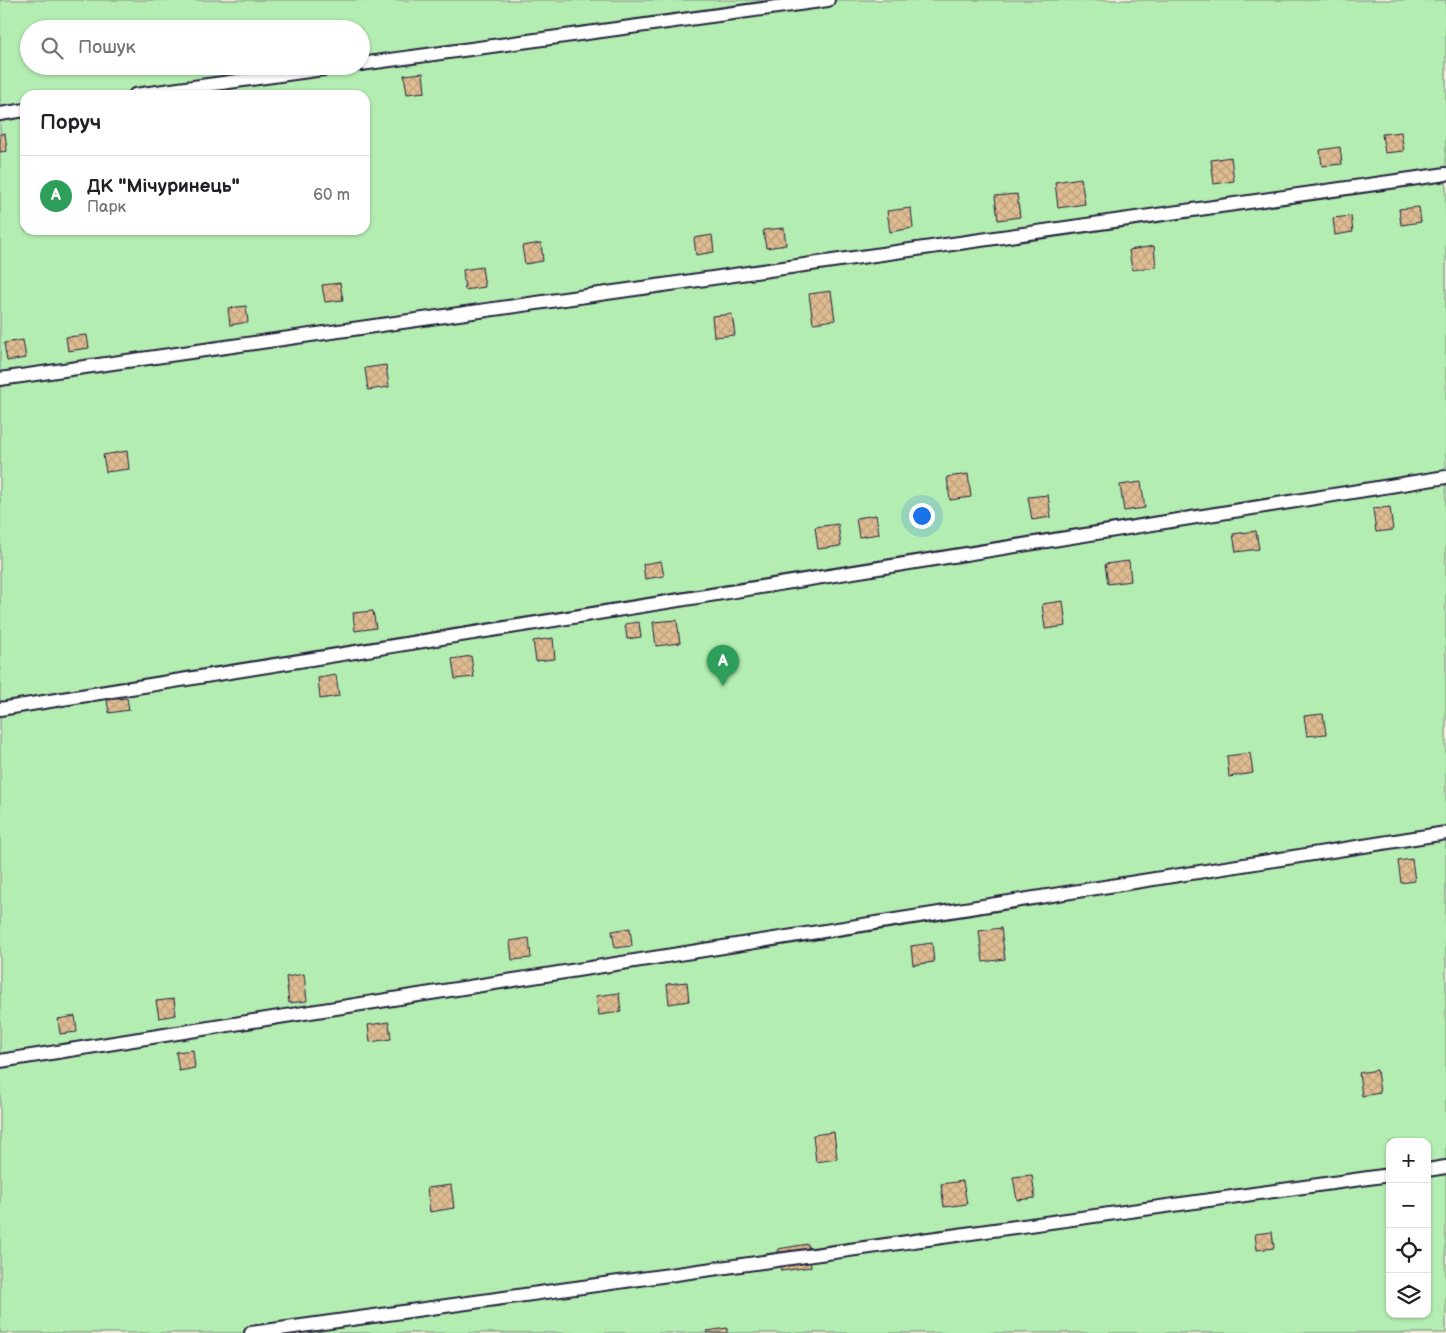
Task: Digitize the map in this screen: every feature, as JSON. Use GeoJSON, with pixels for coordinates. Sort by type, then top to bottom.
{"type":"FeatureCollection","features":[{"type":"Feature","properties":{"kind":"lane"},"geometry":{"type":"LineString","coordinates":[[370,63],[828,0]]}},
{"type":"Feature","properties":{"kind":"lane"},"geometry":{"type":"LineString","coordinates":[[171,90],[280,75]]}},
{"type":"Feature","properties":{"kind":"lane"},"geometry":{"type":"LineString","coordinates":[[0,114],[20,111]]}},
{"type":"Feature","properties":{"kind":"lane"},"geometry":{"type":"LineString","coordinates":[[0,379],[1446,174]]}},
{"type":"Feature","properties":{"kind":"lane"},"geometry":{"type":"LineString","coordinates":[[0,709],[1446,477]]}},
{"type":"Feature","properties":{"kind":"lane"},"geometry":{"type":"LineString","coordinates":[[0,1061],[1446,833]]}},
{"type":"Feature","properties":{"kind":"lane"},"geometry":{"type":"LineString","coordinates":[[1431,1169],[1446,1167]]}},
{"type":"Feature","properties":{"kind":"lane"},"geometry":{"type":"LineString","coordinates":[[251,1333],[1386,1176]]}},
{"type":"Feature","properties":{"kind":"green space"},"geometry":{"type":"Polygon","coordinates":[[[0,0],[1446,0],[1446,1333],[0,1333],[0,0]]]}},
{"type":"Feature","properties":{"kind":"building"},"geometry":{"type":"Polygon","coordinates":[[[423,73],[425,92],[407,94],[404,75],[423,73]]]}},
{"type":"Feature","properties":{"kind":"building"},"geometry":{"type":"Polygon","coordinates":[[[1401,132],[1404,151],[1385,153],[1382,134],[1401,132]]]}},
{"type":"Feature","properties":{"kind":"building"},"geometry":{"type":"Polygon","coordinates":[[[5,133],[7,151],[0,152],[0,134],[5,133]]]}},
{"type":"Feature","properties":{"kind":"building"},"geometry":{"type":"Polygon","coordinates":[[[1340,147],[1342,164],[1322,166],[1320,150],[1340,147]]]}},
{"type":"Feature","properties":{"kind":"building"},"geometry":{"type":"Polygon","coordinates":[[[1231,157],[1234,181],[1214,184],[1211,160],[1231,157]]]}},
{"type":"Feature","properties":{"kind":"building"},"geometry":{"type":"Polygon","coordinates":[[[1081,178],[1085,204],[1058,208],[1055,182],[1081,178]]]}},
{"type":"Feature","properties":{"kind":"building"},"geometry":{"type":"Polygon","coordinates":[[[1017,194],[1020,217],[998,220],[995,196],[1017,194]]]}},
{"type":"Feature","properties":{"kind":"building"},"geometry":{"type":"Polygon","coordinates":[[[1419,207],[1421,222],[1401,225],[1399,209],[1419,207]]]}},
{"type":"Feature","properties":{"kind":"building"},"geometry":{"type":"Polygon","coordinates":[[[911,208],[913,228],[890,232],[887,211],[911,208]]]}},
{"type":"Feature","properties":{"kind":"building"},"geometry":{"type":"Polygon","coordinates":[[[1351,216],[1353,232],[1335,235],[1333,218],[1351,216]]]}},
{"type":"Feature","properties":{"kind":"building"},"geometry":{"type":"Polygon","coordinates":[[[784,228],[786,245],[766,248],[763,230],[784,228]]]}},
{"type":"Feature","properties":{"kind":"building"},"geometry":{"type":"Polygon","coordinates":[[[712,235],[714,252],[696,255],[694,238],[712,235]]]}},
{"type":"Feature","properties":{"kind":"building"},"geometry":{"type":"Polygon","coordinates":[[[541,243],[543,261],[525,264],[522,246],[541,243]]]}},
{"type":"Feature","properties":{"kind":"building"},"geometry":{"type":"Polygon","coordinates":[[[1154,246],[1156,267],[1132,270],[1129,250],[1154,246]]]}},
{"type":"Feature","properties":{"kind":"building"},"geometry":{"type":"Polygon","coordinates":[[[482,267],[485,287],[465,290],[463,270],[482,267]]]}},
{"type":"Feature","properties":{"kind":"building"},"geometry":{"type":"Polygon","coordinates":[[[340,283],[343,300],[325,302],[322,285],[340,283]]]}},
{"type":"Feature","properties":{"kind":"building"},"geometry":{"type":"Polygon","coordinates":[[[831,291],[835,320],[813,323],[809,294],[831,291]]]}},
{"type":"Feature","properties":{"kind":"building"},"geometry":{"type":"Polygon","coordinates":[[[246,306],[248,322],[230,325],[228,308],[246,306]]]}},
{"type":"Feature","properties":{"kind":"building"},"geometry":{"type":"Polygon","coordinates":[[[732,314],[735,335],[714,337],[712,316],[732,314]]]}},
{"type":"Feature","properties":{"kind":"building"},"geometry":{"type":"Polygon","coordinates":[[[87,335],[89,348],[68,351],[66,337],[87,335]]]}},
{"type":"Feature","properties":{"kind":"building"},"geometry":{"type":"Polygon","coordinates":[[[23,340],[26,358],[7,361],[4,343],[23,340]]]}},
{"type":"Feature","properties":{"kind":"building"},"geometry":{"type":"Polygon","coordinates":[[[386,365],[389,387],[368,390],[365,368],[386,365]]]}},
{"type":"Feature","properties":{"kind":"building"},"geometry":{"type":"Polygon","coordinates":[[[127,451],[129,469],[106,472],[103,455],[127,451]]]}},
{"type":"Feature","properties":{"kind":"building"},"geometry":{"type":"Polygon","coordinates":[[[968,474],[971,497],[950,500],[947,477],[968,474]]]}},
{"type":"Feature","properties":{"kind":"building"},"geometry":{"type":"Polygon","coordinates":[[[1141,482],[1145,508],[1124,511],[1120,485],[1141,482]]]}},
{"type":"Feature","properties":{"kind":"building"},"geometry":{"type":"Polygon","coordinates":[[[1048,495],[1051,517],[1032,520],[1028,497],[1048,495]]]}},
{"type":"Feature","properties":{"kind":"building"},"geometry":{"type":"Polygon","coordinates":[[[1390,507],[1393,530],[1376,532],[1373,509],[1390,507]]]}},
{"type":"Feature","properties":{"kind":"building"},"geometry":{"type":"Polygon","coordinates":[[[876,515],[879,534],[859,537],[856,518],[876,515]]]}},
{"type":"Feature","properties":{"kind":"building"},"geometry":{"type":"Polygon","coordinates":[[[838,524],[841,546],[818,549],[815,527],[838,524]]]}},
{"type":"Feature","properties":{"kind":"building"},"geometry":{"type":"Polygon","coordinates":[[[1256,531],[1259,549],[1236,552],[1233,534],[1256,531]]]}},
{"type":"Feature","properties":{"kind":"building"},"geometry":{"type":"Polygon","coordinates":[[[661,561],[664,576],[645,579],[643,564],[661,561]]]}},
{"type":"Feature","properties":{"kind":"building"},"geometry":{"type":"Polygon","coordinates":[[[1129,561],[1131,581],[1108,584],[1105,564],[1129,561]]]}},
{"type":"Feature","properties":{"kind":"building"},"geometry":{"type":"Polygon","coordinates":[[[1063,601],[1066,626],[1045,629],[1042,604],[1063,601]]]}},
{"type":"Feature","properties":{"kind":"building"},"geometry":{"type":"Polygon","coordinates":[[[373,611],[376,628],[355,631],[353,613],[373,611]]]}},
{"type":"Feature","properties":{"kind":"building"},"geometry":{"type":"Polygon","coordinates":[[[677,620],[680,643],[656,646],[653,622],[677,620]]]}},
{"type":"Feature","properties":{"kind":"building"},"geometry":{"type":"Polygon","coordinates":[[[639,622],[641,637],[627,639],[625,624],[639,622]]]}},
{"type":"Feature","properties":{"kind":"building"},"geometry":{"type":"Polygon","coordinates":[[[553,638],[555,659],[536,661],[533,641],[553,638]]]}},
{"type":"Feature","properties":{"kind":"building"},"geometry":{"type":"Polygon","coordinates":[[[471,656],[474,677],[455,679],[452,659],[471,656]]]}},
{"type":"Feature","properties":{"kind":"building"},"geometry":{"type":"Polygon","coordinates":[[[336,675],[339,696],[320,699],[318,678],[336,675]]]}},
{"type":"Feature","properties":{"kind":"building"},"geometry":{"type":"Polygon","coordinates":[[[127,698],[129,710],[109,713],[107,700],[127,698]]]}},
{"type":"Feature","properties":{"kind":"building"},"geometry":{"type":"Polygon","coordinates":[[[1323,714],[1326,734],[1307,736],[1304,716],[1323,714]]]}},
{"type":"Feature","properties":{"kind":"building"},"geometry":{"type":"Polygon","coordinates":[[[1250,753],[1253,773],[1229,777],[1227,756],[1250,753]]]}},
{"type":"Feature","properties":{"kind":"building"},"geometry":{"type":"Polygon","coordinates":[[[1412,859],[1415,881],[1401,883],[1398,861],[1412,859]]]}},
{"type":"Feature","properties":{"kind":"building"},"geometry":{"type":"Polygon","coordinates":[[[630,928],[632,946],[615,948],[612,931],[630,928]]]}},
{"type":"Feature","properties":{"kind":"building"},"geometry":{"type":"Polygon","coordinates":[[[1001,928],[1005,959],[983,962],[979,931],[1001,928]]]}},
{"type":"Feature","properties":{"kind":"building"},"geometry":{"type":"Polygon","coordinates":[[[529,938],[531,958],[512,960],[510,941],[529,938]]]}},
{"type":"Feature","properties":{"kind":"building"},"geometry":{"type":"Polygon","coordinates":[[[932,943],[934,962],[913,965],[911,946],[932,943]]]}},
{"type":"Feature","properties":{"kind":"building"},"geometry":{"type":"Polygon","coordinates":[[[304,974],[307,1001],[289,1003],[286,977],[304,974]]]}},
{"type":"Feature","properties":{"kind":"building"},"geometry":{"type":"Polygon","coordinates":[[[687,982],[689,1001],[669,1004],[667,984],[687,982]]]}},
{"type":"Feature","properties":{"kind":"building"},"geometry":{"type":"Polygon","coordinates":[[[619,993],[621,1012],[599,1015],[596,996],[619,993]]]}},
{"type":"Feature","properties":{"kind":"building"},"geometry":{"type":"Polygon","coordinates":[[[174,999],[176,1015],[159,1018],[156,1001],[174,999]]]}},
{"type":"Feature","properties":{"kind":"building"},"geometry":{"type":"Polygon","coordinates":[[[75,1016],[77,1032],[60,1034],[58,1019],[75,1016]]]}},
{"type":"Feature","properties":{"kind":"building"},"geometry":{"type":"Polygon","coordinates":[[[389,1022],[391,1039],[370,1042],[368,1025],[389,1022]]]}},
{"type":"Feature","properties":{"kind":"building"},"geometry":{"type":"Polygon","coordinates":[[[193,1050],[195,1068],[179,1071],[176,1052],[193,1050]]]}},
{"type":"Feature","properties":{"kind":"building"},"geometry":{"type":"Polygon","coordinates":[[[1377,1070],[1380,1093],[1362,1096],[1359,1073],[1377,1070]]]}},
{"type":"Feature","properties":{"kind":"building"},"geometry":{"type":"Polygon","coordinates":[[[834,1132],[837,1159],[816,1162],[813,1135],[834,1132]]]}},
{"type":"Feature","properties":{"kind":"building"},"geometry":{"type":"Polygon","coordinates":[[[1032,1175],[1035,1198],[1017,1200],[1013,1177],[1032,1175]]]}},
{"type":"Feature","properties":{"kind":"building"},"geometry":{"type":"Polygon","coordinates":[[[963,1181],[967,1204],[944,1207],[941,1184],[963,1181]]]}},
{"type":"Feature","properties":{"kind":"building"},"geometry":{"type":"Polygon","coordinates":[[[451,1185],[454,1208],[430,1212],[427,1188],[451,1185]]]}},
{"type":"Feature","properties":{"kind":"building"},"geometry":{"type":"Polygon","coordinates":[[[1272,1232],[1274,1248],[1257,1250],[1255,1234],[1272,1232]]]}},
{"type":"Feature","properties":{"kind":"building"},"geometry":{"type":"Polygon","coordinates":[[[808,1244],[811,1267],[781,1271],[778,1249],[808,1244]]]}},
{"type":"Feature","properties":{"kind":"building"},"geometry":{"type":"Polygon","coordinates":[[[727,1328],[727,1333],[707,1333],[707,1331],[727,1328]]]}},
{"type":"Feature","properties":{"kind":"place","name":"ДК \"Мічуринець\""},"geometry":{"type":"Point","coordinates":[723,686]}}]}
